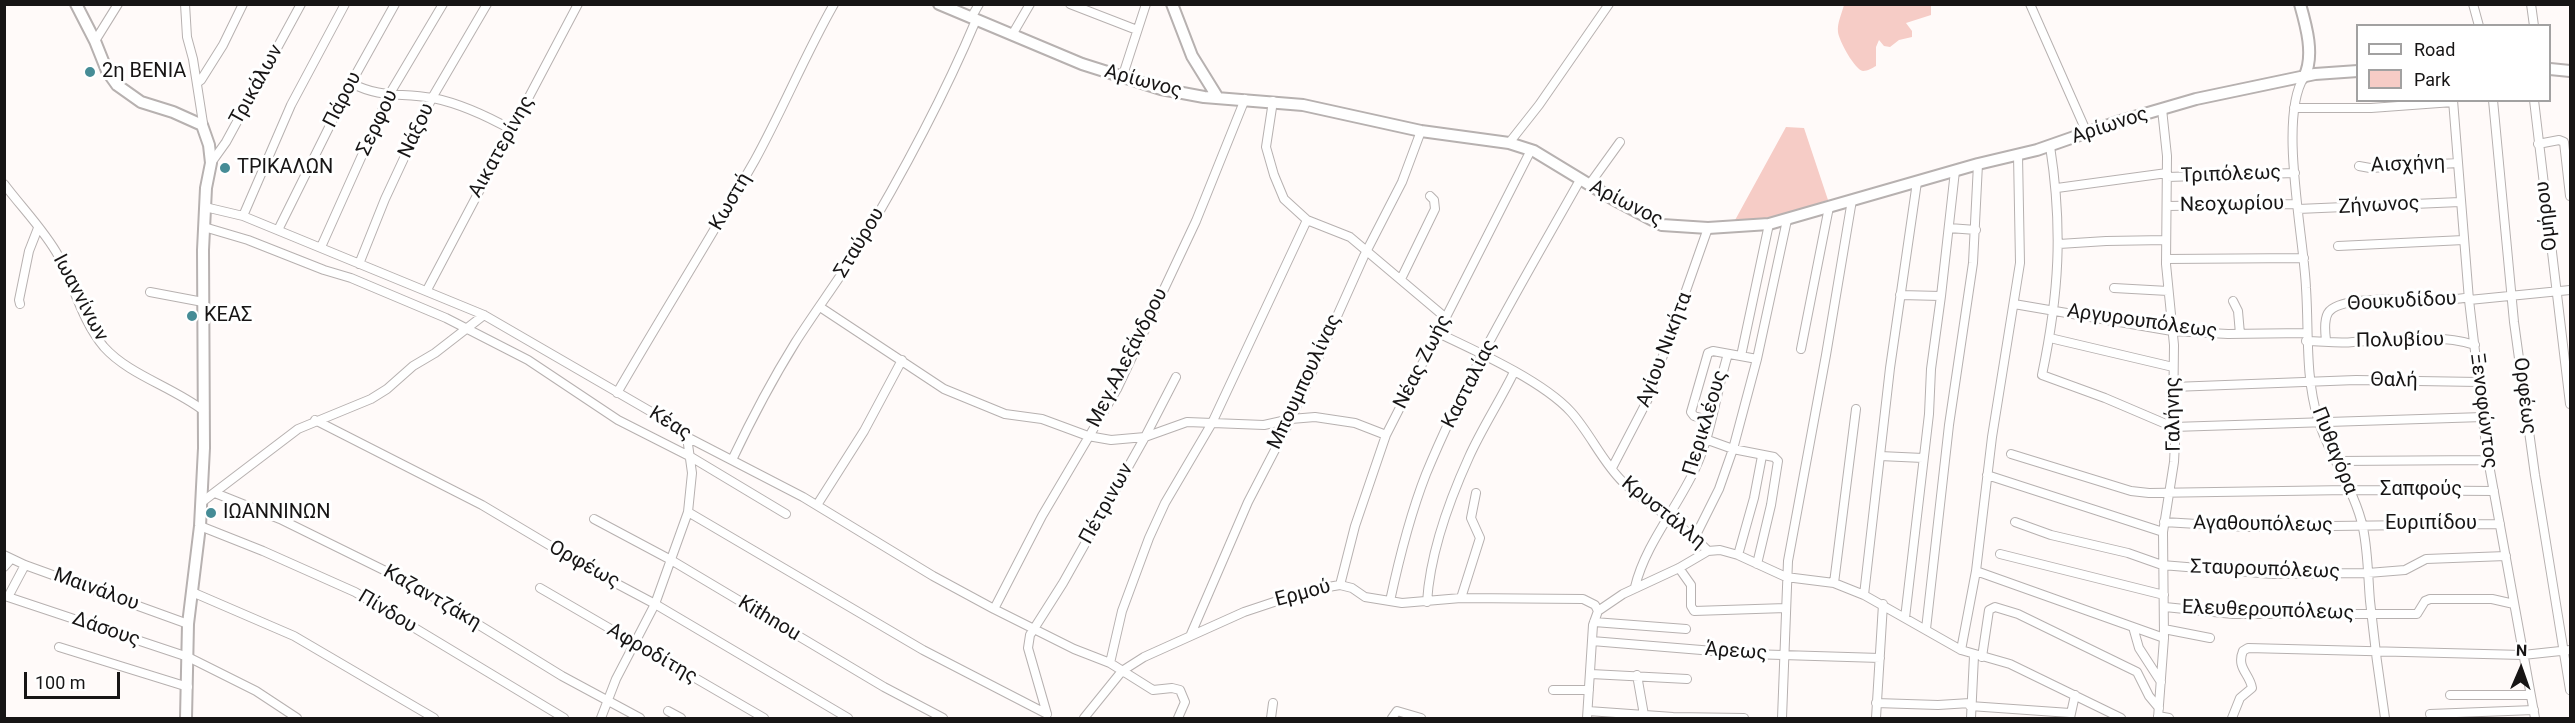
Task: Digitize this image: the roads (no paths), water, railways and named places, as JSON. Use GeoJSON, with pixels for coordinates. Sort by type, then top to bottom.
{"type":"FeatureCollection","features":[{"type":"Feature","properties":{"kind":"street"},"geometry":{"type":"LineString","coordinates":[[76,4],[107,71],[128,95],[202,126]]}},
{"type":"Feature","properties":{"kind":"street"},"geometry":{"type":"LineString","coordinates":[[95,41],[118,4]]}},
{"type":"Feature","properties":{"kind":"street"},"geometry":{"type":"LineString","coordinates":[[185,4],[187,37],[197,82],[202,126],[209,145],[211,163],[204,227],[202,502],[188,624],[186,718]]}},
{"type":"Feature","properties":{"kind":"street"},"geometry":{"type":"LineString","coordinates":[[197,82],[201,80],[223,45],[243,4]]}},
{"type":"Feature","properties":{"kind":"street","name":"Τρικάλων"},"geometry":{"type":"LineString","coordinates":[[211,163],[226,142],[301,4]]}},
{"type":"Feature","properties":{"kind":"street"},"geometry":{"type":"LineString","coordinates":[[243,216],[291,105],[345,4]]}},
{"type":"Feature","properties":{"kind":"street","name":"Πάρου"},"geometry":{"type":"LineString","coordinates":[[278,230],[351,82],[395,4]]}},
{"type":"Feature","properties":{"kind":"street","name":"Σερφου"},"geometry":{"type":"LineString","coordinates":[[321,247],[389,95],[443,4]]}},
{"type":"Feature","properties":{"kind":"street","name":"Νάξου"},"geometry":{"type":"LineString","coordinates":[[359,264],[385,199],[432,98],[487,4]]}},
{"type":"Feature","properties":{"kind":"street","name":"Αικατερίνης"},"geometry":{"type":"LineString","coordinates":[[427,290],[578,4]]}},
{"type":"Feature","properties":{"kind":"street","name":"Κωστή"},"geometry":{"type":"LineString","coordinates":[[617,393],[755,159],[790,95],[818,32],[834,4]]}},
{"type":"Feature","properties":{"kind":"street","name":"Αρίωνος"},"geometry":{"type":"LineString","coordinates":[[939,4],[1122,78],[1179,93],[1314,106],[1421,131],[1509,143],[1531,150],[1585,183],[1662,225],[1708,228],[1769,224],[1787,220],[1978,164],[2050,146],[2196,99],[2304,77],[2356,71]]}},
{"type":"Feature","properties":{"kind":"street","name":"Σταύρου"},"geometry":{"type":"LineString","coordinates":[[732,460],[752,417],[887,198],[949,86],[979,4]]}},
{"type":"Feature","properties":{"kind":"street"},"geometry":{"type":"LineString","coordinates":[[1012,35],[1029,4]]}},
{"type":"Feature","properties":{"kind":"street"},"geometry":{"type":"LineString","coordinates":[[1070,4],[1137,30]]}},
{"type":"Feature","properties":{"kind":"street"},"geometry":{"type":"LineString","coordinates":[[1122,78],[1146,4]]}},
{"type":"Feature","properties":{"kind":"street"},"geometry":{"type":"LineString","coordinates":[[1172,4],[1192,56],[1218,98]]}},
{"type":"Feature","properties":{"kind":"street"},"geometry":{"type":"LineString","coordinates":[[2030,4],[2088,133]]}},
{"type":"Feature","properties":{"kind":"street"},"geometry":{"type":"LineString","coordinates":[[2300,4],[2307,34],[2309,62],[2304,77]]}},
{"type":"Feature","properties":{"kind":"street"},"geometry":{"type":"LineString","coordinates":[[2473,4],[2478,24]]}},
{"type":"Feature","properties":{"kind":"street"},"geometry":{"type":"LineString","coordinates":[[2531,4],[2535,24]]}},
{"type":"Feature","properties":{"kind":"street"},"geometry":{"type":"LineString","coordinates":[[1509,143],[1539,105],[1608,5]]}},
{"type":"Feature","properties":{"kind":"street"},"geometry":{"type":"LineString","coordinates":[[2551,69],[2571,71]]}},
{"type":"Feature","properties":{"kind":"street","name":"Πυθαγόρα"},"geometry":{"type":"LineString","coordinates":[[2304,77],[2299,85],[2294,108],[2293,146],[2297,206],[2304,258],[2310,383],[2318,421],[2363,525],[2375,653],[2385,718]]}},
{"type":"Feature","properties":{"kind":"street"},"geometry":{"type":"LineString","coordinates":[[351,82],[369,92],[432,98],[482,114],[512,130]]}},
{"type":"Feature","properties":{"kind":"street","name":"Μεγ.Αλεξάνδρου"},"geometry":{"type":"LineString","coordinates":[[994,609],[1042,516],[1117,389],[1196,220],[1245,99]]}},
{"type":"Feature","properties":{"kind":"street"},"geometry":{"type":"LineString","coordinates":[[1272,101],[1265,138],[1274,175],[1284,200],[1307,220],[1350,237],[1366,253],[1401,279],[1446,318]]}},
{"type":"Feature","properties":{"kind":"street"},"geometry":{"type":"LineString","coordinates":[[2294,108],[2371,108],[2441,102]]}},
{"type":"Feature","properties":{"kind":"street","name":"Ξενοφώντος"},"geometry":{"type":"LineString","coordinates":[[2453,102],[2469,298],[2488,460],[2534,714]]}},
{"type":"Feature","properties":{"kind":"street","name":"Ορφέως"},"geometry":{"type":"LineString","coordinates":[[2493,102],[2513,297],[2535,475],[2571,690]]}},
{"type":"Feature","properties":{"kind":"street","name":"Ομήρου"},"geometry":{"type":"LineString","coordinates":[[2534,102],[2571,404]]}},
{"type":"Feature","properties":{"kind":"street","name":"Γαλήνης"},"geometry":{"type":"LineString","coordinates":[[2158,714],[2165,607],[2163,532],[2174,462],[2172,331],[2166,259],[2167,175],[2162,109]]}},
{"type":"Feature","properties":{"kind":"street","name":"Μπουμπουλίνας"},"geometry":{"type":"LineString","coordinates":[[1191,634],[1248,502],[1291,419],[1366,253],[1402,182],[1421,131]]}},
{"type":"Feature","properties":{"kind":"street"},"geometry":{"type":"LineString","coordinates":[[2538,144],[2559,140],[2564,142],[2571,196]]}},
{"type":"Feature","properties":{"kind":"street","name":"Κασταλίας"},"geometry":{"type":"LineString","coordinates":[[1390,601],[1396,571],[1426,476],[1484,355],[1528,271],[1585,183],[1620,142]]}},
{"type":"Feature","properties":{"kind":"street"},"geometry":{"type":"LineString","coordinates":[[2050,146],[2057,188],[2060,244],[2055,309],[2042,375],[2105,398],[2173,427],[2483,417]]}},
{"type":"Feature","properties":{"kind":"street","name":"Νέας Ζωής"},"geometry":{"type":"LineString","coordinates":[[1340,585],[1355,526],[1386,435],[1531,150]]}},
{"type":"Feature","properties":{"kind":"street"},"geometry":{"type":"LineString","coordinates":[[1961,650],[1976,571],[1987,475],[2020,263],[2018,154]]}},
{"type":"Feature","properties":{"kind":"street","name":"Αισχήνη"},"geometry":{"type":"LineString","coordinates":[[2359,166],[2370,168],[2458,163]]}},
{"type":"Feature","properties":{"kind":"street"},"geometry":{"type":"LineString","coordinates":[[1926,629],[1949,425],[1976,230],[1978,164]]}},
{"type":"Feature","properties":{"kind":"street"},"geometry":{"type":"LineString","coordinates":[[1905,618],[1931,369],[1955,171]]}},
{"type":"Feature","properties":{"kind":"street","name":"Τριπόλεως"},"geometry":{"type":"LineString","coordinates":[[2057,188],[2167,175],[2295,173]]}},
{"type":"Feature","properties":{"kind":"street"},"geometry":{"type":"LineString","coordinates":[[1864,595],[1900,295],[1917,182]]}},
{"type":"Feature","properties":{"kind":"street","name":"Ιωαννίνων"},"geometry":{"type":"LineString","coordinates":[[4,184],[59,257],[82,312],[104,346],[126,365],[170,388],[204,411]]}},
{"type":"Feature","properties":{"kind":"street"},"geometry":{"type":"LineString","coordinates":[[1401,279],[1436,208],[1430,196]]}},
{"type":"Feature","properties":{"kind":"street"},"geometry":{"type":"LineString","coordinates":[[1782,718],[1786,577],[1852,200]]}},
{"type":"Feature","properties":{"kind":"street","name":"Ζήνωνος"},"geometry":{"type":"LineString","coordinates":[[2297,206],[2460,202]]}},
{"type":"Feature","properties":{"kind":"street","name":"Νεοχωρίου"},"geometry":{"type":"LineString","coordinates":[[2167,206],[2297,206]]}},
{"type":"Feature","properties":{"kind":"street","name":"Κέας"},"geometry":{"type":"LineString","coordinates":[[205,207],[243,216],[484,315],[667,422],[687,437],[817,505],[933,576],[994,609],[1110,663],[1153,690],[1172,688],[1180,690],[1185,702],[1178,718]]}},
{"type":"Feature","properties":{"kind":"street"},"geometry":{"type":"LineString","coordinates":[[1801,349],[1829,207]]}},
{"type":"Feature","properties":{"kind":"street"},"geometry":{"type":"LineString","coordinates":[[1110,663],[1122,611],[1149,538],[1166,503],[1212,423],[1307,220]]}},
{"type":"Feature","properties":{"kind":"street"},"geometry":{"type":"LineString","coordinates":[[1695,537],[1719,489],[1733,449],[1757,359],[1787,220]]}},
{"type":"Feature","properties":{"kind":"street"},"geometry":{"type":"LineString","coordinates":[[1741,356],[1769,224]]}},
{"type":"Feature","properties":{"kind":"street"},"geometry":{"type":"LineString","coordinates":[[204,227],[248,240],[418,305],[528,360],[618,420],[691,457],[786,514]]}},
{"type":"Feature","properties":{"kind":"street"},"geometry":{"type":"LineString","coordinates":[[20,304],[25,266],[38,228]]}},
{"type":"Feature","properties":{"kind":"street","name":"Αγίου Νικήτα"},"geometry":{"type":"LineString","coordinates":[[1612,468],[1647,401],[1708,228]]}},
{"type":"Feature","properties":{"kind":"street"},"geometry":{"type":"LineString","coordinates":[[1949,228],[1976,230]]}},
{"type":"Feature","properties":{"kind":"street"},"geometry":{"type":"LineString","coordinates":[[2060,244],[2166,240]]}},
{"type":"Feature","properties":{"kind":"street"},"geometry":{"type":"LineString","coordinates":[[2338,246],[2464,240]]}},
{"type":"Feature","properties":{"kind":"street"},"geometry":{"type":"LineString","coordinates":[[2166,259],[2304,258]]}},
{"type":"Feature","properties":{"kind":"street"},"geometry":{"type":"LineString","coordinates":[[2114,288],[2168,291]]}},
{"type":"Feature","properties":{"kind":"street","name":"Θουκυδίδου"},"geometry":{"type":"LineString","coordinates":[[2325,340],[2327,316],[2331,310],[2340,305],[2367,300],[2448,301],[2513,297],[2571,290]]}},
{"type":"Feature","properties":{"kind":"street"},"geometry":{"type":"LineString","coordinates":[[150,291],[203,302]]}},
{"type":"Feature","properties":{"kind":"street"},"geometry":{"type":"LineString","coordinates":[[1900,295],[1941,296]]}},
{"type":"Feature","properties":{"kind":"street"},"geometry":{"type":"LineString","coordinates":[[2233,302],[2238,311],[2240,334]]}},
{"type":"Feature","properties":{"kind":"street","name":"Αργυρουπόλεως"},"geometry":{"type":"LineString","coordinates":[[2014,304],[2055,309],[2172,331],[2306,337],[2325,340]]}},
{"type":"Feature","properties":{"kind":"street"},"geometry":{"type":"LineString","coordinates":[[820,307],[841,323],[902,360],[920,375],[976,404],[1005,414],[1042,419],[1088,436],[1112,440],[1145,437],[1187,422],[1264,425],[1291,419],[1316,417],[1355,423],[1386,435]]}},
{"type":"Feature","properties":{"kind":"street"},"geometry":{"type":"LineString","coordinates":[[202,502],[298,429],[315,420],[371,399],[467,330],[484,315]]}},
{"type":"Feature","properties":{"kind":"street","name":"Κρυστάλλη"},"geometry":{"type":"LineString","coordinates":[[1438,333],[1514,372],[1563,404],[1622,481],[1695,537],[1708,551],[1720,550],[1738,555],[1786,577],[1834,583],[1864,595],[1961,650],[2010,664],[2121,718]]}},
{"type":"Feature","properties":{"kind":"street"},"geometry":{"type":"LineString","coordinates":[[2050,338],[2173,368]]}},
{"type":"Feature","properties":{"kind":"street","name":"Πολυβίου"},"geometry":{"type":"LineString","coordinates":[[2325,340],[2350,343],[2373,340],[2457,340],[2475,345]]}},
{"type":"Feature","properties":{"kind":"street"},"geometry":{"type":"LineString","coordinates":[[1711,421],[1693,415],[1691,410],[1708,353],[1711,351],[1757,359]]}},
{"type":"Feature","properties":{"kind":"street","name":"Περικλέους"},"geometry":{"type":"LineString","coordinates":[[1635,587],[1638,574],[1696,467],[1711,421],[1728,354]]}},
{"type":"Feature","properties":{"kind":"street"},"geometry":{"type":"LineString","coordinates":[[817,505],[864,431],[902,360]]}},
{"type":"Feature","properties":{"kind":"street"},"geometry":{"type":"LineString","coordinates":[[1427,602],[1428,582],[1461,477],[1514,372]]}},
{"type":"Feature","properties":{"kind":"street","name":"Πέτρινων"},"geometry":{"type":"LineString","coordinates":[[1035,629],[1145,437],[1176,376]]}},
{"type":"Feature","properties":{"kind":"street","name":"Θαλή"},"geometry":{"type":"LineString","coordinates":[[2173,387],[2356,380],[2479,382]]}},
{"type":"Feature","properties":{"kind":"street"},"geometry":{"type":"LineString","coordinates":[[1834,583],[1856,409]]}},
{"type":"Feature","properties":{"kind":"street","name":"Ορφέως"},"geometry":{"type":"LineString","coordinates":[[315,420],[444,484],[591,570],[655,604],[848,718]]}},
{"type":"Feature","properties":{"kind":"street"},"geometry":{"type":"LineString","coordinates":[[601,718],[613,687],[655,604],[688,512],[692,485],[691,457],[687,437]]}},
{"type":"Feature","properties":{"kind":"street"},"geometry":{"type":"LineString","coordinates":[[1705,439],[1733,449],[1776,458],[1779,463],[1757,564]]}},
{"type":"Feature","properties":{"kind":"street","name":"Σαπφούς"},"geometry":{"type":"LineString","coordinates":[[2011,454],[2131,491],[2494,490]]}},
{"type":"Feature","properties":{"kind":"street"},"geometry":{"type":"LineString","coordinates":[[1738,555],[1754,498],[1762,456]]}},
{"type":"Feature","properties":{"kind":"street"},"geometry":{"type":"LineString","coordinates":[[1880,456],[1923,458]]}},
{"type":"Feature","properties":{"kind":"street"},"geometry":{"type":"LineString","coordinates":[[2337,461],[2488,460]]}},
{"type":"Feature","properties":{"kind":"street"},"geometry":{"type":"LineString","coordinates":[[1987,475],[2163,532]]}},
{"type":"Feature","properties":{"kind":"street","name":"Καζαντζάκη"},"geometry":{"type":"LineString","coordinates":[[215,493],[298,527],[414,585],[608,703],[640,718]]}},
{"type":"Feature","properties":{"kind":"street"},"geometry":{"type":"LineString","coordinates":[[1461,598],[1480,538],[1471,519],[1476,493]]}},
{"type":"Feature","properties":{"kind":"street"},"geometry":{"type":"LineString","coordinates":[[688,512],[922,650],[1047,716]]}},
{"type":"Feature","properties":{"kind":"street","name":"Κithnou"},"geometry":{"type":"LineString","coordinates":[[594,519],[671,560],[874,681],[944,718]]}},
{"type":"Feature","properties":{"kind":"street","name":"Σταυρουπόλεως"},"geometry":{"type":"LineString","coordinates":[[2015,522],[2052,535],[2119,550],[2163,565],[2272,574],[2368,573],[2405,570],[2427,559],[2506,556]]}},
{"type":"Feature","properties":{"kind":"street","name":"Αγαθουπόλεως"},"geometry":{"type":"LineString","coordinates":[[2164,522],[2247,527],[2363,525]]}},
{"type":"Feature","properties":{"kind":"street","name":"Ευριπίδου"},"geometry":{"type":"LineString","coordinates":[[2363,525],[2500,524]]}},
{"type":"Feature","properties":{"kind":"street","name":"Πίνδου"},"geometry":{"type":"LineString","coordinates":[[200,526],[355,592],[564,718]]}},
{"type":"Feature","properties":{"kind":"street"},"geometry":{"type":"LineString","coordinates":[[1708,551],[1679,568],[1635,587],[1598,611],[1592,641],[1588,715],[1744,718]]}},
{"type":"Feature","properties":{"kind":"street"},"geometry":{"type":"LineString","coordinates":[[2000,554],[2164,595]]}},
{"type":"Feature","properties":{"kind":"street"},"geometry":{"type":"LineString","coordinates":[[4,567],[8,557]]}},
{"type":"Feature","properties":{"kind":"street","name":"Μαινάλου"},"geometry":{"type":"LineString","coordinates":[[8,557],[188,624]]}},
{"type":"Feature","properties":{"kind":"street","name":"Δάσους"},"geometry":{"type":"LineString","coordinates":[[25,565],[8,597],[188,657],[256,691],[297,718]]}},
{"type":"Feature","properties":{"kind":"street"},"geometry":{"type":"LineString","coordinates":[[1679,568],[1690,585],[1691,606],[1694,611],[1786,608]]}},
{"type":"Feature","properties":{"kind":"street"},"geometry":{"type":"LineString","coordinates":[[1976,571],[2164,638]]}},
{"type":"Feature","properties":{"kind":"street","name":"Ερμού"},"geometry":{"type":"LineString","coordinates":[[1084,718],[1122,671],[1144,657],[1191,634],[1283,598],[1340,585],[1352,588],[1365,597],[1390,601],[1427,602],[1461,598],[1583,599],[1594,605],[1598,611]]}},
{"type":"Feature","properties":{"kind":"street","name":"Αφροδίτης"},"geometry":{"type":"LineString","coordinates":[[540,588],[764,718]]}},
{"type":"Feature","properties":{"kind":"street"},"geometry":{"type":"LineString","coordinates":[[192,592],[294,636],[434,718]]}},
{"type":"Feature","properties":{"kind":"street","name":"Ελευθερουπόλεως"},"geometry":{"type":"LineString","coordinates":[[2165,607],[2233,614],[2417,614],[2425,601],[2430,599],[2493,599],[2514,604]]}},
{"type":"Feature","properties":{"kind":"street"},"geometry":{"type":"LineString","coordinates":[[1876,718],[1883,604]]}},
{"type":"Feature","properties":{"kind":"street"},"geometry":{"type":"LineString","coordinates":[[1971,718],[1970,704],[1978,656],[1989,610],[1995,607],[2018,614],[2137,672],[2158,714],[2169,718]]}},
{"type":"Feature","properties":{"kind":"street"},"geometry":{"type":"LineString","coordinates":[[1594,622],[1686,629]]}},
{"type":"Feature","properties":{"kind":"street"},"geometry":{"type":"LineString","coordinates":[[2133,627],[2139,648],[2161,682]]}},
{"type":"Feature","properties":{"kind":"street"},"geometry":{"type":"LineString","coordinates":[[1035,629],[1030,635],[1028,648],[1047,716]]}},
{"type":"Feature","properties":{"kind":"street"},"geometry":{"type":"LineString","coordinates":[[2164,629],[2210,638]]}},
{"type":"Feature","properties":{"kind":"street","name":"Άρεως"},"geometry":{"type":"LineString","coordinates":[[1592,641],[1785,656],[1880,658]]}},
{"type":"Feature","properties":{"kind":"street"},"geometry":{"type":"LineString","coordinates":[[59,647],[188,687]]}},
{"type":"Feature","properties":{"kind":"street"},"geometry":{"type":"LineString","coordinates":[[2232,718],[2240,698],[2252,688],[2251,682],[2243,673],[2241,660],[2243,651],[2252,647],[2375,653],[2523,655],[2566,651]]}},
{"type":"Feature","properties":{"kind":"street"},"geometry":{"type":"LineString","coordinates":[[1591,674],[1687,679]]}},
{"type":"Feature","properties":{"kind":"street"},"geometry":{"type":"LineString","coordinates":[[1637,675],[1644,715]]}},
{"type":"Feature","properties":{"kind":"street"},"geometry":{"type":"LineString","coordinates":[[1553,690],[1589,690]]}},
{"type":"Feature","properties":{"kind":"street"},"geometry":{"type":"LineString","coordinates":[[1876,703],[1970,704],[2070,716],[2075,695]]}},
{"type":"Feature","properties":{"kind":"street"},"geometry":{"type":"LineString","coordinates":[[2450,695],[2530,695]]}},
{"type":"Feature","properties":{"kind":"street"},"geometry":{"type":"LineString","coordinates":[[1271,718],[1273,703]]}},
{"type":"Feature","properties":{"kind":"street"},"geometry":{"type":"LineString","coordinates":[[668,711],[681,718]]}},
{"type":"Feature","properties":{"kind":"street"},"geometry":{"type":"LineString","coordinates":[[1392,717],[1397,711],[1416,718]]}},
{"type":"Feature","properties":{"kind":"street"},"geometry":{"type":"LineString","coordinates":[[2430,714],[2534,714]]}},
{"type":"Feature","properties":{"kind":"place","name":"2η ΒΕΝΙΑ"},"geometry":{"type":"Point","coordinates":[90,72]}},
{"type":"Feature","properties":{"kind":"place","name":"ΤΡΙΚΑΛΩΝ"},"geometry":{"type":"Point","coordinates":[225,168]}},
{"type":"Feature","properties":{"kind":"place","name":"ΚΕΑΣ"},"geometry":{"type":"Point","coordinates":[192,316]}},
{"type":"Feature","properties":{"kind":"place","name":"ΙΩΑΝΝΙΝΩΝ"},"geometry":{"type":"Point","coordinates":[211,513]}}]}
